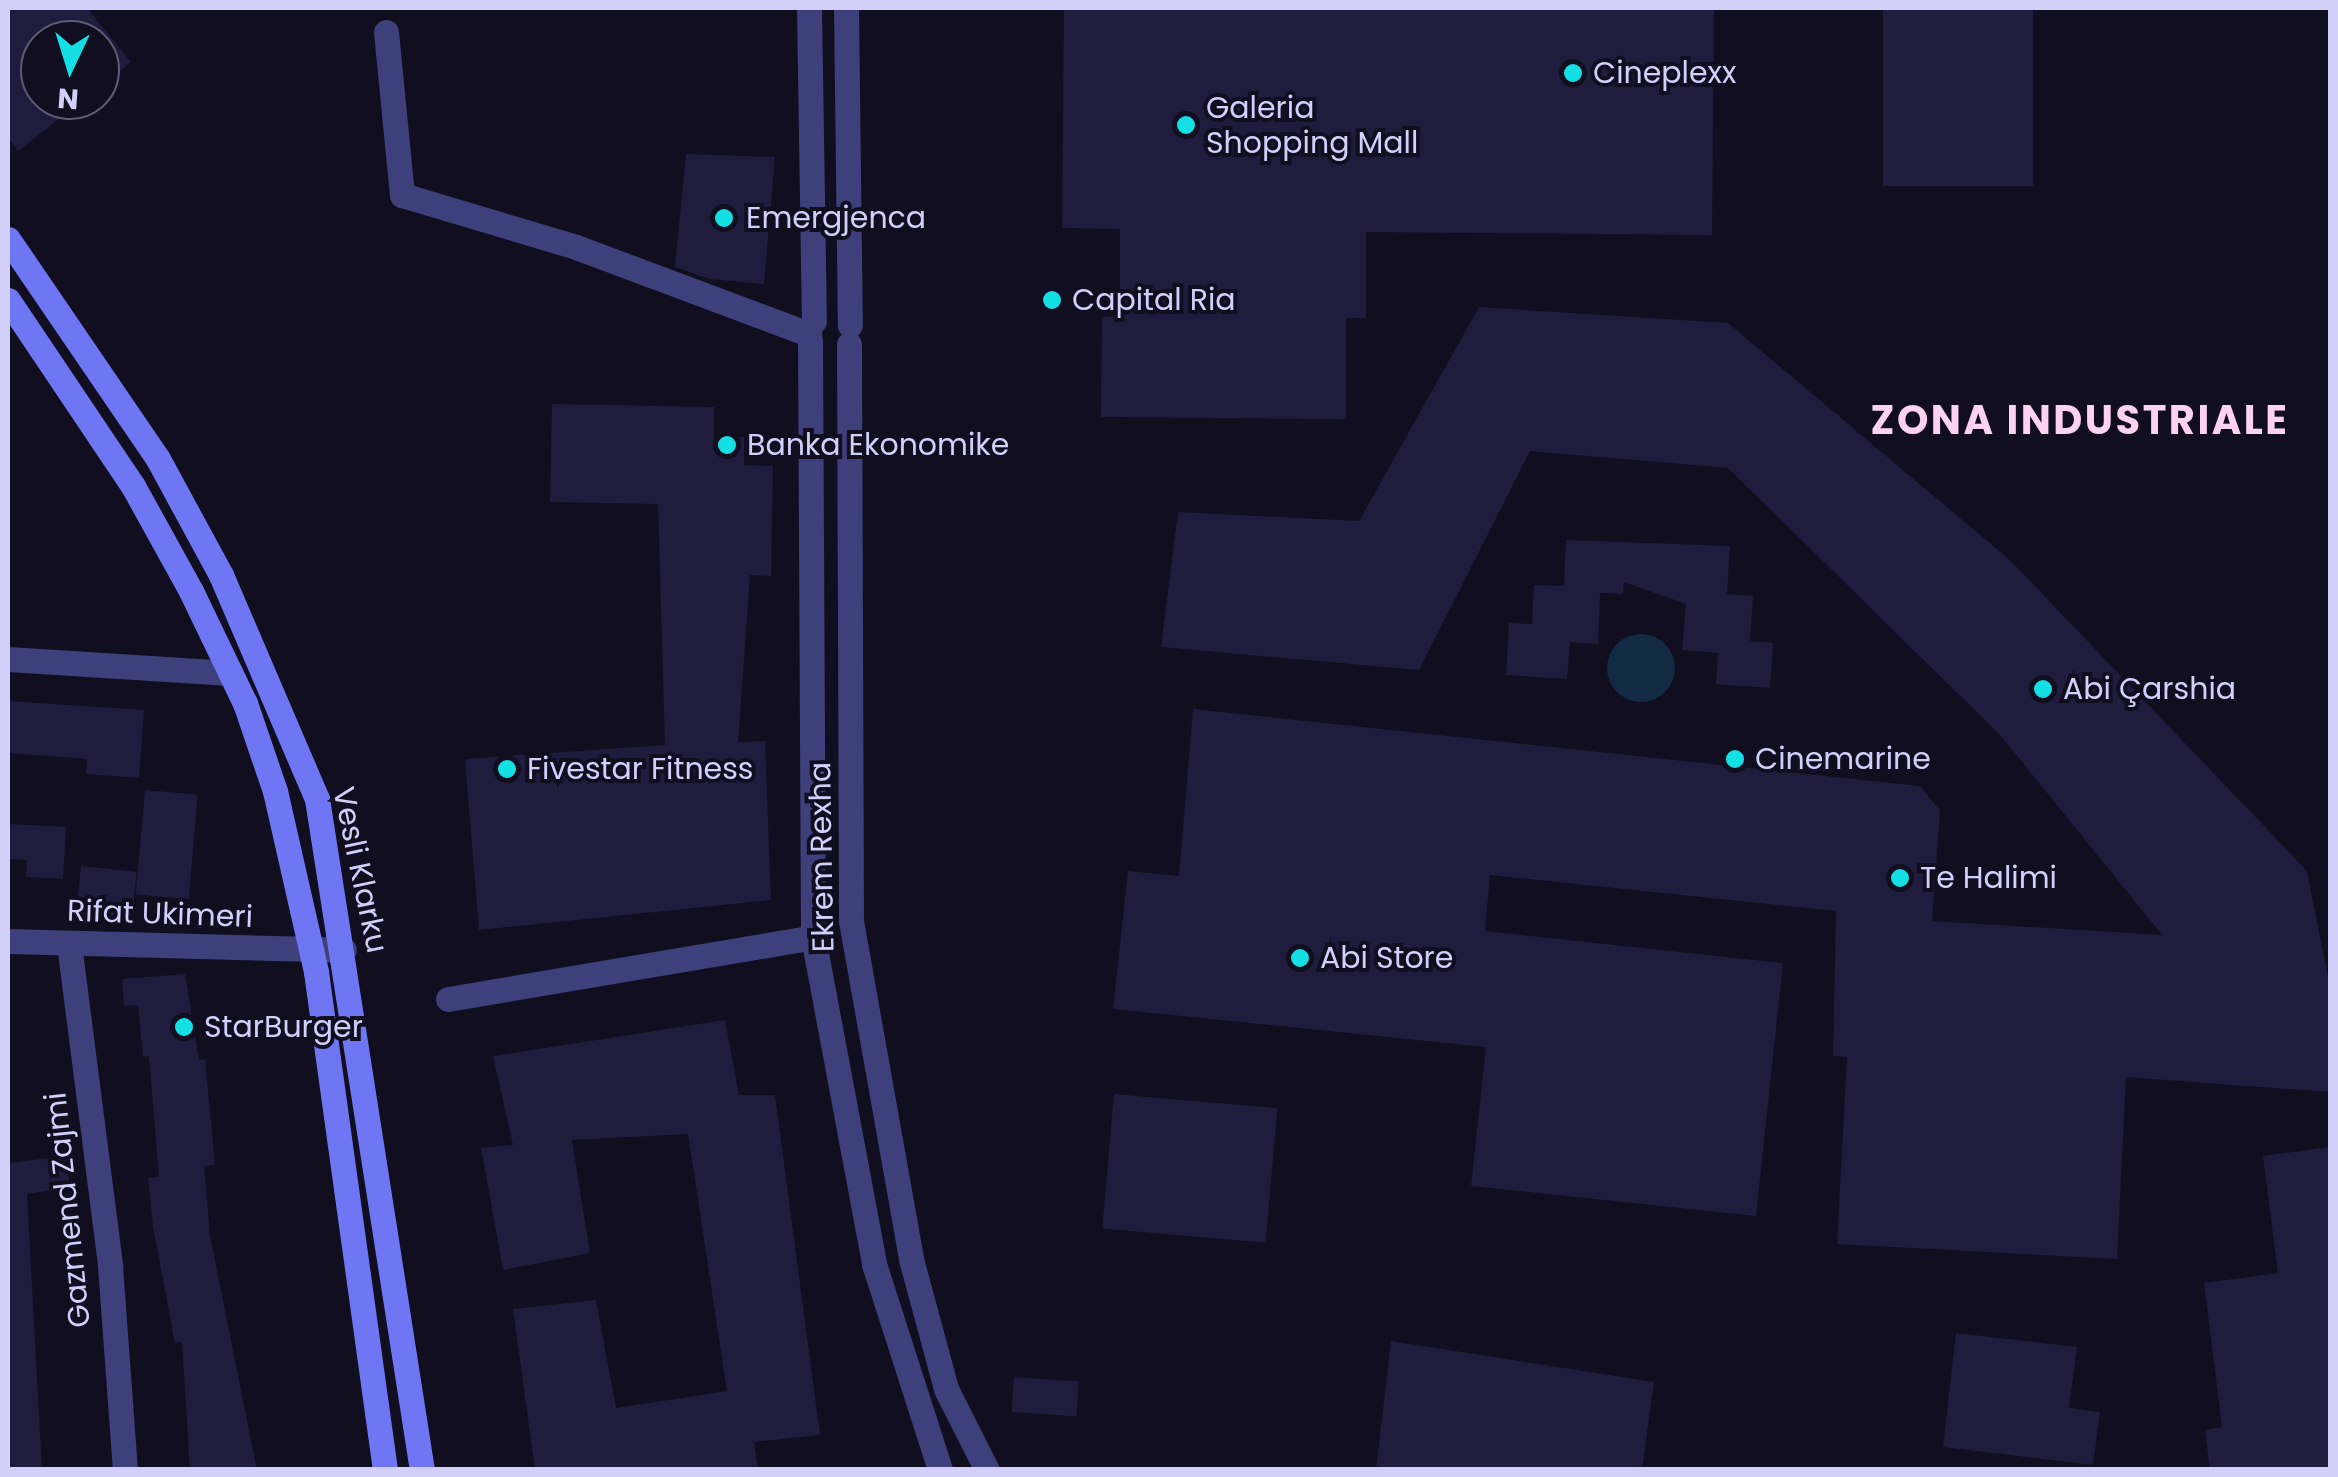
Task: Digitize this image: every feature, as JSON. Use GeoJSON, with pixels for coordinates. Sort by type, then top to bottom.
{"type":"FeatureCollection","features":[{"type":"Feature","properties":{"kind":"main road","name":"Vesli Klarku"},"geometry":{"type":"LineString","coordinates":[[8,238],[158,458],[221,574],[317,799],[344,950],[422,1470]]}},
{"type":"Feature","properties":{"kind":"main road"},"geometry":{"type":"LineString","coordinates":[[8,300],[133,486],[230,673],[275,791],[311,952],[385,1470]]}},
{"type":"Feature","properties":{"kind":"street","name":"Ekrem Rexha"},"geometry":{"type":"LineString","coordinates":[[809,8],[813,936],[874,1264],[940,1470]]}},
{"type":"Feature","properties":{"kind":"street","name":"Ekrem Rexha"},"geometry":{"type":"LineString","coordinates":[[846,8],[851,921],[911,1259],[946,1389],[987,1470]]}},
{"type":"Feature","properties":{"kind":"street"},"geometry":{"type":"LineString","coordinates":[[386,32],[402,195],[576,246],[811,332],[832,355],[849,334]]}},
{"type":"Feature","properties":{"kind":"street"},"geometry":{"type":"LineString","coordinates":[[8,660],[230,673]]}},
{"type":"Feature","properties":{"kind":"street"},"geometry":{"type":"LineString","coordinates":[[448,999],[813,936]]}},
{"type":"Feature","properties":{"kind":"street","name":"Rifat Ukimeri"},"geometry":{"type":"LineString","coordinates":[[8,941],[344,950]]}},
{"type":"Feature","properties":{"kind":"street","name":"Gazmend Zajmi"},"geometry":{"type":"LineString","coordinates":[[69,944],[110,1266],[125,1470]]}},
{"type":"Feature","properties":{"kind":"water"},"geometry":{"type":"Polygon","coordinates":[[[1641,634],[1665,644],[1675,668],[1665,692],[1641,702],[1617,692],[1607,668],[1617,644],[1641,634]]]}},
{"type":"Feature","properties":{"kind":"building"},"geometry":{"type":"Polygon","coordinates":[[[8,8],[87,8],[97,20],[20,20],[20,120],[58,120],[18,151],[8,138],[8,8]]]}},
{"type":"Feature","properties":{"kind":"building"},"geometry":{"type":"Polygon","coordinates":[[[1064,8],[1714,8],[1712,235],[1366,232],[1366,318],[1346,318],[1346,419],[1101,417],[1102,317],[1120,317],[1120,229],[1062,228],[1064,8]]]}},
{"type":"Feature","properties":{"kind":"building"},"geometry":{"type":"Polygon","coordinates":[[[1883,8],[2033,8],[2033,186],[1883,186],[1883,8]]]}},
{"type":"Feature","properties":{"kind":"building"},"geometry":{"type":"Polygon","coordinates":[[[120,48],[131,62],[120,71],[120,48]]]}},
{"type":"Feature","properties":{"kind":"building"},"geometry":{"type":"Polygon","coordinates":[[[686,154],[775,157],[764,284],[709,279],[675,267],[686,154]]]}},
{"type":"Feature","properties":{"kind":"building","name":"Abi Çarshia"},"geometry":{"type":"Polygon","coordinates":[[[1479,307],[1728,323],[2011,561],[2307,871],[2330,987],[2330,1092],[2126,1077],[2117,1259],[1837,1244],[1847,1057],[1833,1056],[1836,911],[1490,875],[1485,931],[1783,963],[1756,1216],[1471,1186],[1486,1047],[1113,1009],[1128,871],[1179,876],[1193,709],[1920,786],[1940,810],[1932,921],[2162,935],[2001,736],[1728,468],[1530,451],[1419,670],[1161,647],[1178,512],[1359,521],[1479,307]]]}},
{"type":"Feature","properties":{"kind":"building"},"geometry":{"type":"Polygon","coordinates":[[[552,404],[714,407],[714,437],[744,437],[744,465],[773,466],[771,576],[750,575],[738,742],[765,741],[771,900],[479,930],[465,759],[665,745],[658,504],[550,502],[552,404]]]}},
{"type":"Feature","properties":{"kind":"building"},"geometry":{"type":"Polygon","coordinates":[[[1566,540],[1730,546],[1727,594],[1753,596],[1750,641],[1773,643],[1770,688],[1716,684],[1718,653],[1682,650],[1686,604],[1624,582],[1623,594],[1600,593],[1598,644],[1570,642],[1567,679],[1506,675],[1509,623],[1532,624],[1534,585],[1564,586],[1566,540]]]}},
{"type":"Feature","properties":{"kind":"building"},"geometry":{"type":"Polygon","coordinates":[[[8,701],[144,710],[139,778],[86,774],[87,759],[8,753],[8,701]]]}},
{"type":"Feature","properties":{"kind":"building"},"geometry":{"type":"Polygon","coordinates":[[[145,790],[198,795],[189,899],[136,895],[145,790]]]}},
{"type":"Feature","properties":{"kind":"building"},"geometry":{"type":"Polygon","coordinates":[[[8,824],[66,827],[63,879],[26,877],[27,860],[8,859],[8,824]]]}},
{"type":"Feature","properties":{"kind":"building"},"geometry":{"type":"Polygon","coordinates":[[[81,866],[137,872],[132,921],[76,915],[81,866]]]}},
{"type":"Feature","properties":{"kind":"building"},"geometry":{"type":"Polygon","coordinates":[[[185,974],[199,1060],[205,1059],[215,1165],[204,1166],[210,1235],[257,1470],[190,1470],[182,1342],[175,1343],[153,1227],[148,1178],[159,1177],[149,1056],[143,1057],[138,1005],[124,1006],[122,979],[185,974]]]}},
{"type":"Feature","properties":{"kind":"building"},"geometry":{"type":"Polygon","coordinates":[[[725,1020],[739,1095],[775,1095],[820,1435],[754,1442],[758,1470],[535,1470],[513,1309],[596,1300],[616,1408],[727,1391],[688,1134],[572,1140],[590,1253],[503,1270],[481,1148],[513,1145],[493,1056],[725,1020]]]}},
{"type":"Feature","properties":{"kind":"building"},"geometry":{"type":"Polygon","coordinates":[[[1114,1094],[1277,1108],[1266,1243],[1102,1228],[1114,1094]]]}},
{"type":"Feature","properties":{"kind":"building"},"geometry":{"type":"Polygon","coordinates":[[[2330,1147],[2330,1470],[2210,1470],[2205,1430],[2222,1427],[2204,1283],[2278,1273],[2263,1156],[2330,1147]]]}},
{"type":"Feature","properties":{"kind":"building"},"geometry":{"type":"Polygon","coordinates":[[[66,1156],[70,1187],[27,1194],[42,1470],[8,1470],[8,1163],[66,1156]]]}},
{"type":"Feature","properties":{"kind":"building"},"geometry":{"type":"Polygon","coordinates":[[[1956,1333],[2077,1347],[2069,1408],[2100,1412],[2093,1465],[1943,1447],[1956,1333]]]}},
{"type":"Feature","properties":{"kind":"building"},"geometry":{"type":"Polygon","coordinates":[[[1391,1341],[1654,1382],[1642,1470],[1376,1470],[1391,1341]]]}},
{"type":"Feature","properties":{"kind":"building"},"geometry":{"type":"Polygon","coordinates":[[[1014,1377],[1079,1382],[1076,1416],[1012,1412],[1014,1377]]]}},
{"type":"Feature","properties":{"kind":"place","name":"Cineplexx"},"geometry":{"type":"Point","coordinates":[1573,73]}},
{"type":"Feature","properties":{"kind":"place","name":"Galeria Shopping Mall"},"geometry":{"type":"Point","coordinates":[1186,125]}},
{"type":"Feature","properties":{"kind":"place","name":"Emergjenca"},"geometry":{"type":"Point","coordinates":[724,218]}},
{"type":"Feature","properties":{"kind":"place","name":"Capital Ria"},"geometry":{"type":"Point","coordinates":[1052,300]}},
{"type":"Feature","properties":{"kind":"place","name":"Banka Ekonomike"},"geometry":{"type":"Point","coordinates":[727,445]}},
{"type":"Feature","properties":{"kind":"place","name":"Abi Çarshia"},"geometry":{"type":"Point","coordinates":[2043,689]}},
{"type":"Feature","properties":{"kind":"place","name":"Cinemarine"},"geometry":{"type":"Point","coordinates":[1735,759]}},
{"type":"Feature","properties":{"kind":"place","name":"Fivestar Fitness"},"geometry":{"type":"Point","coordinates":[507,769]}},
{"type":"Feature","properties":{"kind":"place","name":"Te Halimi"},"geometry":{"type":"Point","coordinates":[1900,878]}},
{"type":"Feature","properties":{"kind":"place","name":"Abi Store"},"geometry":{"type":"Point","coordinates":[1300,958]}},
{"type":"Feature","properties":{"kind":"place","name":"StarBurger"},"geometry":{"type":"Point","coordinates":[184,1027]}},
{"type":"Feature","properties":{"kind":"district","name":"ZONA INDUSTRIALE"},"geometry":{"type":"Point","coordinates":[2080,420]}}]}
